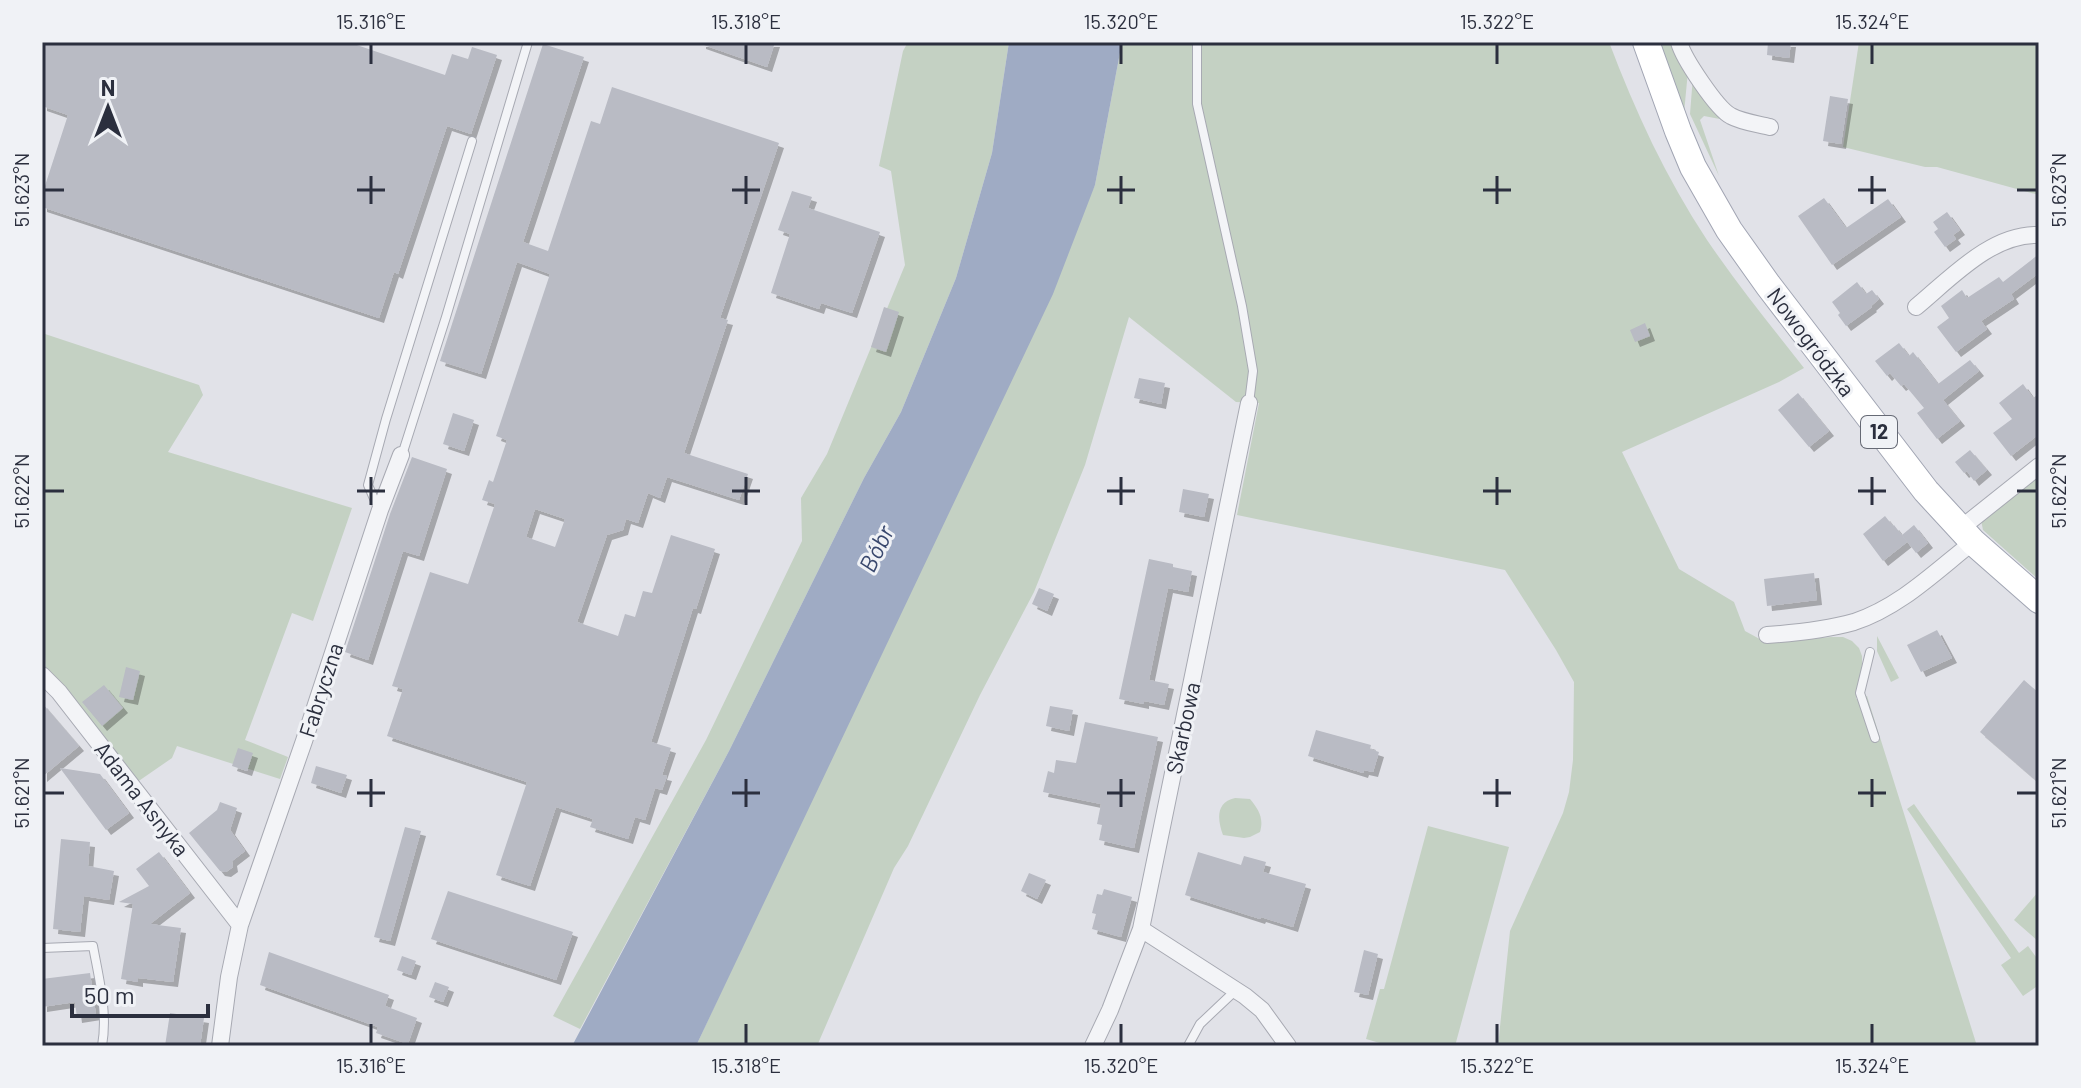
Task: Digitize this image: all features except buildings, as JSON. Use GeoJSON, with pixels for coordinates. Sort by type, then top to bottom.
{"type":"FeatureCollection","features":[{"type":"Feature","properties":{"kind":"main road","name":"Nowogródzka"},"geometry":{"type":"LineString","coordinates":[[1646,42],[1693,167],[1729,230],[1802,332],[1926,491],[1966,535],[2039,600]]}},
{"type":"Feature","properties":{"kind":"street"},"geometry":{"type":"LineString","coordinates":[[1679,42],[1685,58],[1722,108],[1731,116],[1770,127]]}},
{"type":"Feature","properties":{"kind":"street"},"geometry":{"type":"LineString","coordinates":[[1916,307],[1997,243],[2020,235],[2039,235]]}},
{"type":"Feature","properties":{"kind":"street","name":"Skarbowa"},"geometry":{"type":"LineString","coordinates":[[1093,1046],[1141,929],[1249,403]]}},
{"type":"Feature","properties":{"kind":"street","name":"Fabryczna"},"geometry":{"type":"LineString","coordinates":[[220,1046],[240,925],[401,455]]}},
{"type":"Feature","properties":{"kind":"street"},"geometry":{"type":"LineString","coordinates":[[1767,635],[1834,627],[1878,611],[1921,584],[1966,535],[2039,466]]}},
{"type":"Feature","properties":{"kind":"street","name":"Adama Asnyka"},"geometry":{"type":"LineString","coordinates":[[42,675],[59,692],[240,925]]}},
{"type":"Feature","properties":{"kind":"street"},"geometry":{"type":"LineString","coordinates":[[1141,929],[1262,1010],[1283,1044]]}},
{"type":"Feature","properties":{"kind":"lane"},"geometry":{"type":"LineString","coordinates":[[401,455],[446,317],[528,42]]}},
{"type":"Feature","properties":{"kind":"lane"},"geometry":{"type":"LineString","coordinates":[[1197,42],[1197,104],[1242,306],[1253,371],[1249,403]]}},
{"type":"Feature","properties":{"kind":"lane"},"geometry":{"type":"LineString","coordinates":[[380,510],[368,485],[472,141]]}},
{"type":"Feature","properties":{"kind":"lane"},"geometry":{"type":"LineString","coordinates":[[1870,652],[1860,693],[1875,738]]}},
{"type":"Feature","properties":{"kind":"lane"},"geometry":{"type":"LineString","coordinates":[[42,948],[93,946],[103,1005],[102,1046]]}},
{"type":"Feature","properties":{"kind":"lane"},"geometry":{"type":"LineString","coordinates":[[1188,1046],[1200,1024],[1236,990]]}},
{"type":"Feature","properties":{"kind":"green space"},"geometry":{"type":"Polygon","coordinates":[[[908,42],[1009,42],[992,153],[956,278],[901,412],[864,478],[729,751],[580,1029],[553,1016],[706,740],[802,541],[801,498],[827,454],[905,265],[891,171],[879,166],[903,51],[908,42]]]}},
{"type":"Feature","properties":{"kind":"green space"},"geometry":{"type":"Polygon","coordinates":[[[1122,42],[1609,42],[1652,144],[1692,217],[1730,273],[1804,368],[1622,452],[1679,569],[1734,602],[1745,631],[1767,643],[1843,637],[1859,648],[1862,665],[1856,699],[1867,696],[1977,1046],[1498,1046],[1510,931],[1563,813],[1569,792],[1573,760],[1574,682],[1505,570],[1237,515],[1259,403],[1236,402],[1129,317],[1085,465],[1034,592],[980,695],[908,846],[894,868],[817,1046],[696,1046],[1095,185],[1122,42]]]}},
{"type":"Feature","properties":{"kind":"green space"},"geometry":{"type":"Polygon","coordinates":[[[1658,42],[1672,42],[1688,71],[1684,113],[1658,42]]]}},
{"type":"Feature","properties":{"kind":"green space"},"geometry":{"type":"Polygon","coordinates":[[[1859,42],[2039,42],[2039,195],[1937,167],[1925,167],[1843,147],[1859,42]]]}},
{"type":"Feature","properties":{"kind":"green space"},"geometry":{"type":"Polygon","coordinates":[[[1693,76],[1725,120],[1704,116],[1700,120],[1719,176],[1690,114],[1693,76]]]}},
{"type":"Feature","properties":{"kind":"green space"},"geometry":{"type":"Polygon","coordinates":[[[42,333],[199,385],[203,395],[168,452],[352,508],[313,621],[292,613],[245,740],[288,757],[280,779],[177,746],[172,758],[130,787],[46,675],[42,592],[42,333]]]}},
{"type":"Feature","properties":{"kind":"green space"},"geometry":{"type":"Polygon","coordinates":[[[2039,474],[2039,580],[1983,530],[1981,520],[2039,474]]]}},
{"type":"Feature","properties":{"kind":"green space"},"geometry":{"type":"Polygon","coordinates":[[[1877,636],[1899,678],[1891,682],[1877,651],[1877,636]]]}},
{"type":"Feature","properties":{"kind":"green space"},"geometry":{"type":"Polygon","coordinates":[[[1235,798],[1250,799],[1253,803],[1261,818],[1260,832],[1244,838],[1223,835],[1221,807],[1235,798]]]}},
{"type":"Feature","properties":{"kind":"green space"},"geometry":{"type":"Polygon","coordinates":[[[1914,804],[2019,953],[2028,946],[2039,961],[2039,985],[2023,996],[2001,965],[2011,958],[1907,809],[1914,804]]]}},
{"type":"Feature","properties":{"kind":"green space"},"geometry":{"type":"Polygon","coordinates":[[[1428,826],[1509,847],[1455,1046],[1390,1046],[1366,1039],[1380,989],[1384,989],[1428,826]]]}},
{"type":"Feature","properties":{"kind":"green space"},"geometry":{"type":"Polygon","coordinates":[[[2039,891],[2039,942],[2014,920],[2039,891]]]}},
{"type":"Feature","properties":{"kind":"water","name":"Bóbr"},"geometry":{"type":"Polygon","coordinates":[[[1009,42],[1122,42],[1095,185],[1053,294],[696,1046],[572,1046],[729,751],[864,478],[901,412],[956,278],[992,153],[1009,42]]]}}]}
